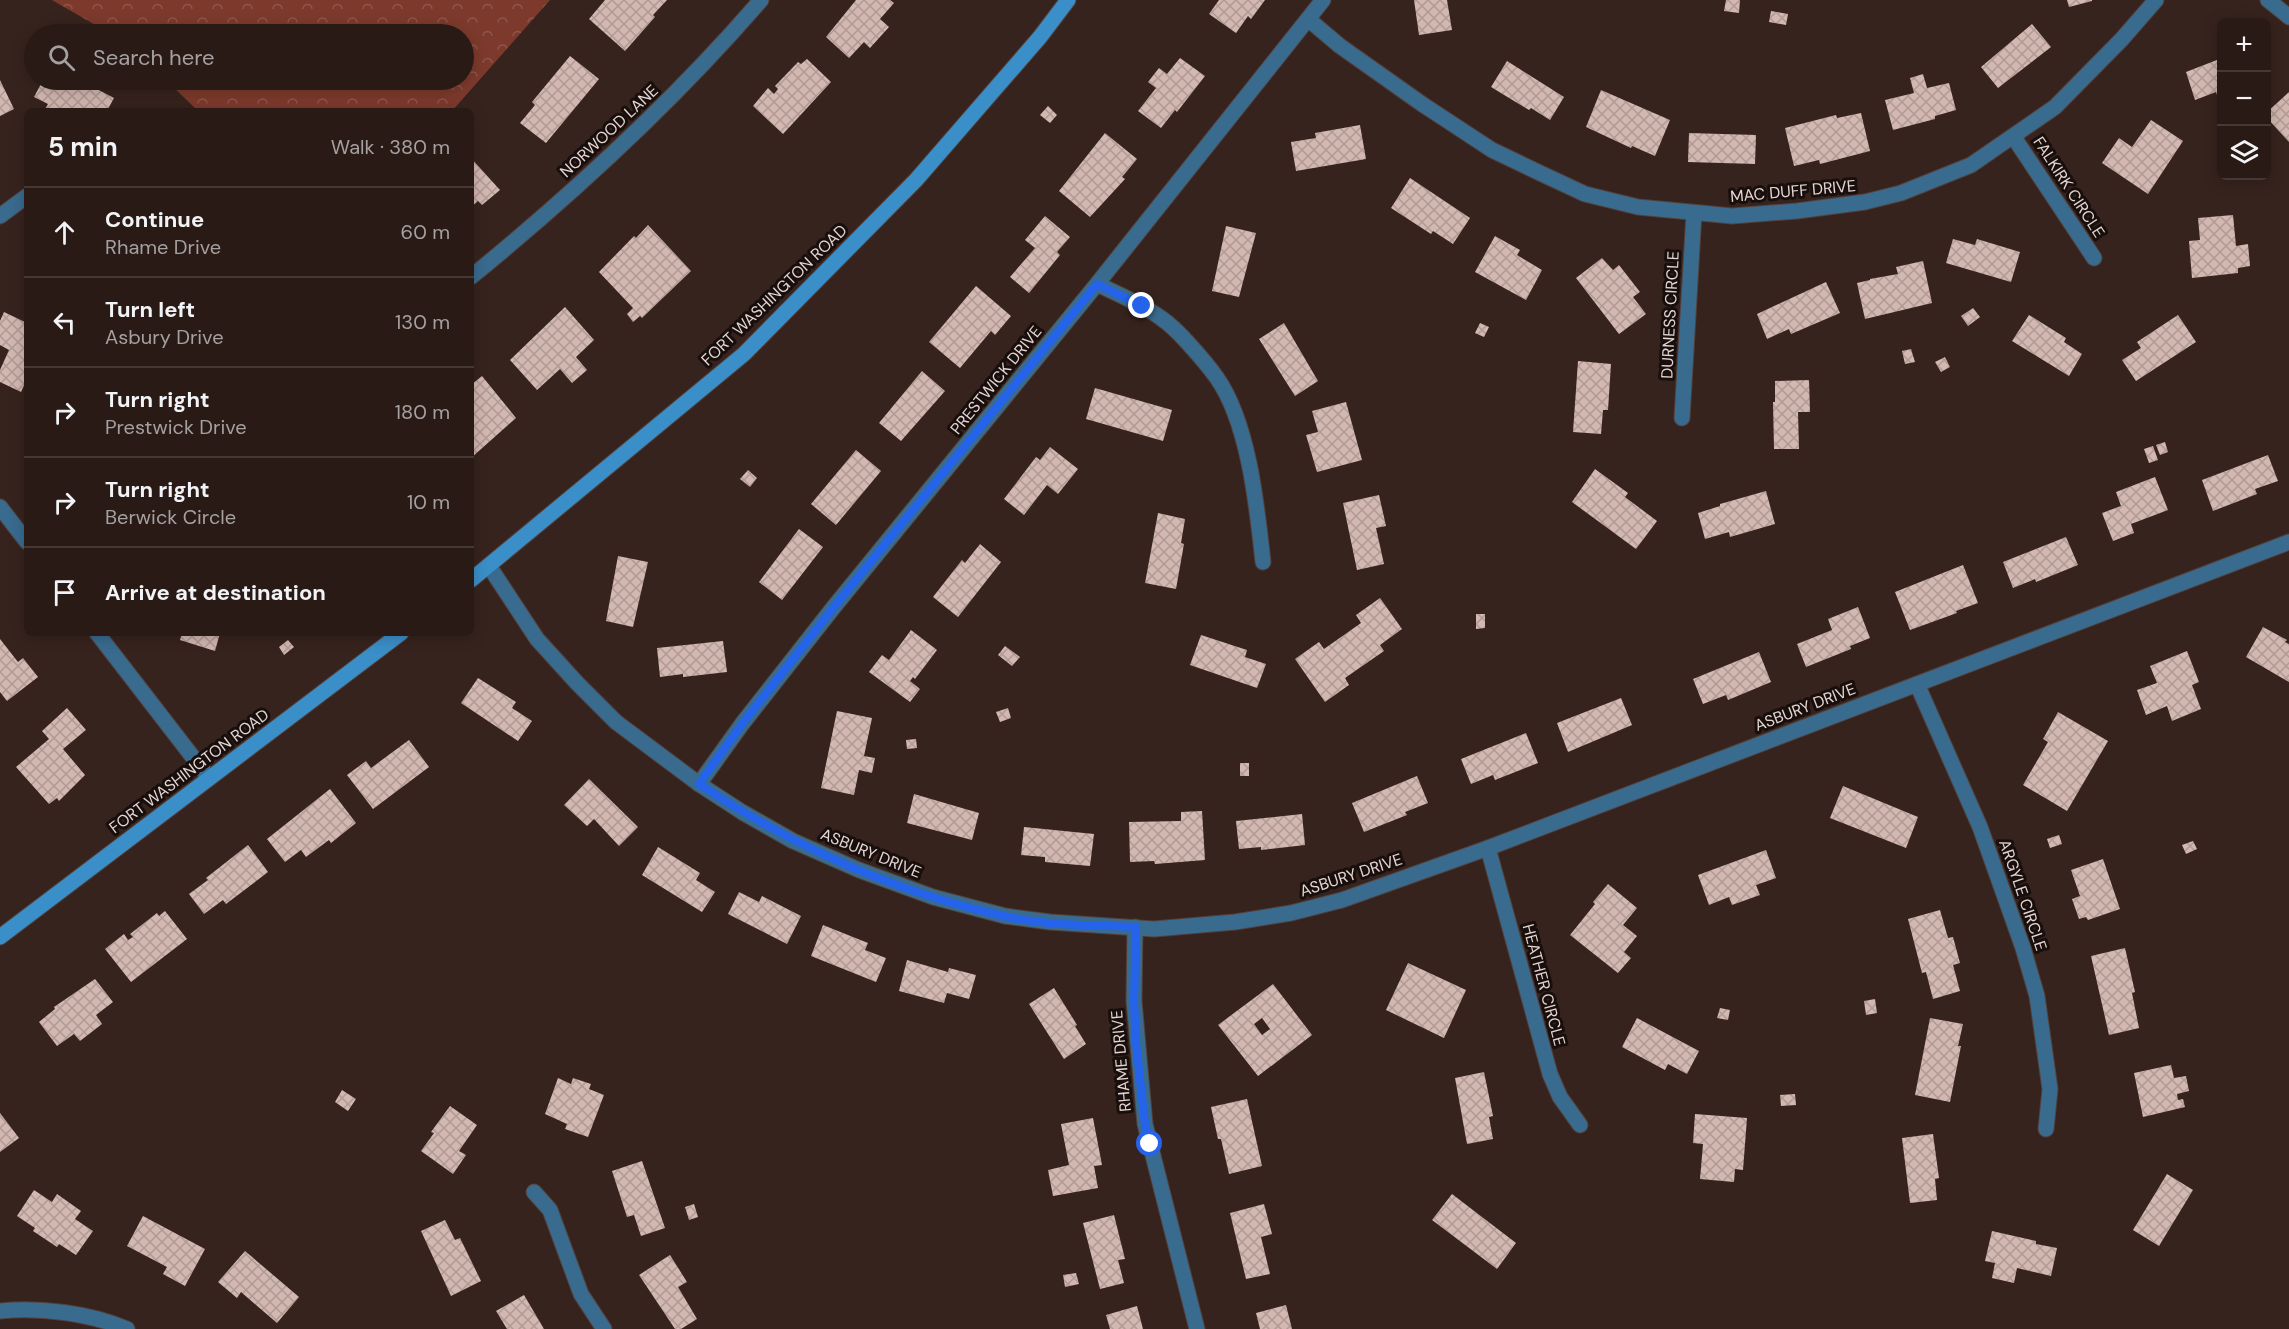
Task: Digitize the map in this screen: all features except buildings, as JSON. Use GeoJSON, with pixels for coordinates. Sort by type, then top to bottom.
{"type":"FeatureCollection","features":[{"type":"Feature","properties":{"kind":"main road","name":"FORT WASHINGTON ROAD"},"geometry":{"type":"LineString","coordinates":[[474,578],[744,354],[916,180],[1040,37],[1068,0]]}},
{"type":"Feature","properties":{"kind":"main road","name":"FORT WASHINGTON ROAD"},"geometry":{"type":"LineString","coordinates":[[0,937],[397,636]]}},
{"type":"Feature","properties":{"kind":"street","name":"NORWOOD LANE"},"geometry":{"type":"LineString","coordinates":[[474,276],[620,149],[717,51],[761,0]]}},
{"type":"Feature","properties":{"kind":"street","name":"PRESTWICK DRIVE"},"geometry":{"type":"LineString","coordinates":[[699,784],[742,724],[826,617],[1097,284],[1323,0]]}},
{"type":"Feature","properties":{"kind":"street","name":"MAC DUFF DRIVE"},"geometry":{"type":"LineString","coordinates":[[1308,19],[1340,46],[1492,150],[1585,194],[1638,207],[1732,216],[1797,211],[1865,202],[1937,181],[1971,165],[2055,107],[2101,61],[2156,0]]}},
{"type":"Feature","properties":{"kind":"street"},"geometry":{"type":"LineString","coordinates":[[2268,0],[2289,17]]}},
{"type":"Feature","properties":{"kind":"street","name":"FALKIRK CIRCLE"},"geometry":{"type":"LineString","coordinates":[[2013,136],[2094,258]]}},
{"type":"Feature","properties":{"kind":"street"},"geometry":{"type":"LineString","coordinates":[[0,216],[24,198]]}},
{"type":"Feature","properties":{"kind":"street","name":"DURNESS CIRCLE"},"geometry":{"type":"LineString","coordinates":[[1682,418],[1694,213]]}},
{"type":"Feature","properties":{"kind":"street"},"geometry":{"type":"LineString","coordinates":[[1097,284],[1163,319],[1200,356],[1218,379],[1233,408],[1244,446],[1257,508],[1263,562]]}},
{"type":"Feature","properties":{"kind":"street"},"geometry":{"type":"LineString","coordinates":[[0,507],[24,538]]}},
{"type":"Feature","properties":{"kind":"street","name":"ASBURY DRIVE"},"geometry":{"type":"LineString","coordinates":[[489,566],[537,639],[616,722],[699,784],[793,841],[859,870],[933,897],[1005,916],[1050,922],[1154,929],[1235,922],[1291,913],[1342,900],[1488,848],[2289,542]]}},
{"type":"Feature","properties":{"kind":"street"},"geometry":{"type":"LineString","coordinates":[[99,636],[209,778]]}},
{"type":"Feature","properties":{"kind":"street","name":"ARGYLE CIRCLE"},"geometry":{"type":"LineString","coordinates":[[1917,684],[1980,827],[2023,948],[2037,996],[2050,1089],[2046,1129]]}},
{"type":"Feature","properties":{"kind":"street","name":"HEATHER CIRCLE"},"geometry":{"type":"LineString","coordinates":[[1488,848],[1550,1074],[1560,1097],[1580,1125]]}},
{"type":"Feature","properties":{"kind":"street","name":"RHAME DRIVE"},"geometry":{"type":"LineString","coordinates":[[1136,927],[1134,1001],[1145,1124],[1197,1329]]}},
{"type":"Feature","properties":{"kind":"street"},"geometry":{"type":"LineString","coordinates":[[534,1192],[550,1210],[581,1294],[604,1329]]}},
{"type":"Feature","properties":{"kind":"street"},"geometry":{"type":"LineString","coordinates":[[0,1311],[21,1309],[69,1314],[96,1319],[127,1329]]}},
{"type":"Feature","properties":{"kind":"green space"},"geometry":{"type":"Polygon","coordinates":[[[52,0],[550,0],[474,86],[474,24],[94,24],[52,0]]]}},
{"type":"Feature","properties":{"kind":"green space"},"geometry":{"type":"Polygon","coordinates":[[[176,90],[471,90],[455,108],[195,108],[176,90]]]}},
{"type":"Feature","properties":{"kind":"route"},"geometry":{"type":"LineString","coordinates":[[1142,306],[1097,284],[833,608],[742,724],[699,784],[793,841],[859,870],[933,897],[1005,916],[1050,922],[1136,927],[1134,1001],[1136,1043],[1145,1124],[1150,1144]]}}]}
